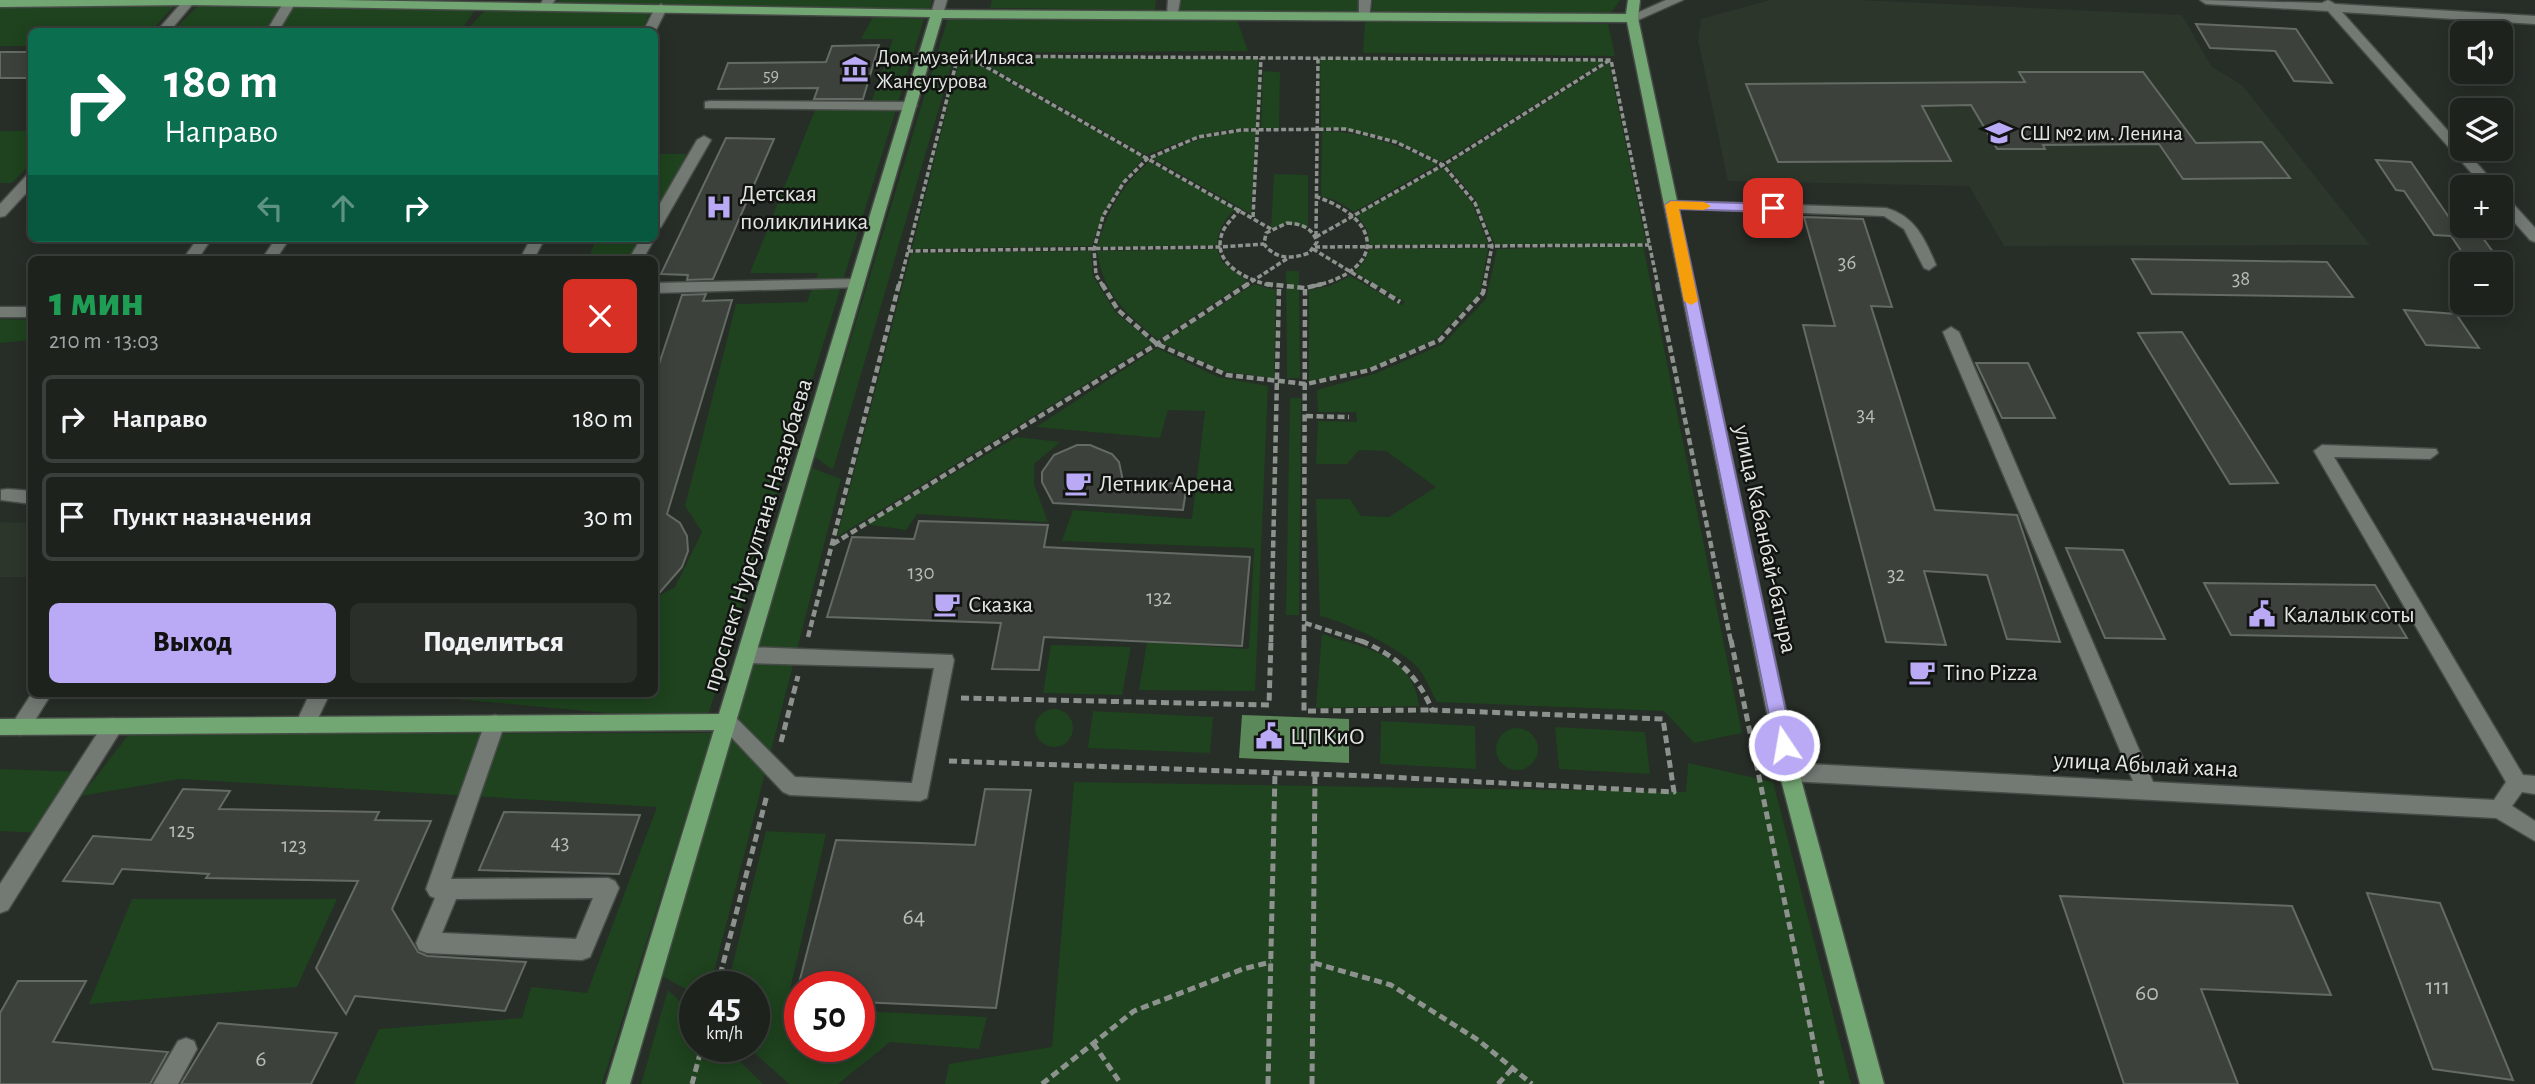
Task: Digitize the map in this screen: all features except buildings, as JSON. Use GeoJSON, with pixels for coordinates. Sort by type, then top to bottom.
{"type":"FeatureCollection","features":[{"type":"Feature","properties":{"kind":"main road"},"geometry":{"type":"LineString","coordinates":[[0,3],[190,0],[547,3],[661,8],[939,7],[1173,15],[1365,17],[1633,9]]}},
{"type":"Feature","properties":{"kind":"main road","name":"проспект Нурсултана Назарбаева"},"geometry":{"type":"LineString","coordinates":[[618,1084],[939,7]]}},
{"type":"Feature","properties":{"kind":"main road","name":"улица Кабанбай-батыра"},"geometry":{"type":"LineString","coordinates":[[1633,9],[1789,772],[1872,1084]]}},
{"type":"Feature","properties":{"kind":"main road"},"geometry":{"type":"LineString","coordinates":[[0,727],[727,722]]}},
{"type":"Feature","properties":{"kind":"street"},"geometry":{"type":"LineString","coordinates":[[166,28],[190,0]]}},
{"type":"Feature","properties":{"kind":"street"},"geometry":{"type":"LineString","coordinates":[[1173,15],[1174,0]]}},
{"type":"Feature","properties":{"kind":"street"},"geometry":{"type":"LineString","coordinates":[[1365,0],[1365,17]]}},
{"type":"Feature","properties":{"kind":"street"},"geometry":{"type":"LineString","coordinates":[[1633,9],[1677,0]]}},
{"type":"Feature","properties":{"kind":"street"},"geometry":{"type":"LineString","coordinates":[[2206,0],[2328,4],[2535,20]]}},
{"type":"Feature","properties":{"kind":"street"},"geometry":{"type":"LineString","coordinates":[[274,28],[290,2]]}},
{"type":"Feature","properties":{"kind":"street"},"geometry":{"type":"LineString","coordinates":[[2328,4],[2480,175]]}},
{"type":"Feature","properties":{"kind":"street"},"geometry":{"type":"LineString","coordinates":[[651,28],[661,8]]}},
{"type":"Feature","properties":{"kind":"street"},"geometry":{"type":"LineString","coordinates":[[710,105],[910,106]]}},
{"type":"Feature","properties":{"kind":"street"},"geometry":{"type":"LineString","coordinates":[[658,220],[704,140]]}},
{"type":"Feature","properties":{"kind":"street"},"geometry":{"type":"LineString","coordinates":[[0,214],[28,182]]}},
{"type":"Feature","properties":{"kind":"street"},"geometry":{"type":"LineString","coordinates":[[1671,205],[1886,212],[1900,216],[1911,225],[1928,265]]}},
{"type":"Feature","properties":{"kind":"street"},"geometry":{"type":"LineString","coordinates":[[2513,209],[2528,222],[2535,237]]}},
{"type":"Feature","properties":{"kind":"street"},"geometry":{"type":"LineString","coordinates":[[658,288],[857,284]]}},
{"type":"Feature","properties":{"kind":"street"},"geometry":{"type":"LineString","coordinates":[[0,312],[28,312]]}},
{"type":"Feature","properties":{"kind":"street"},"geometry":{"type":"LineString","coordinates":[[1951,332],[2147,790]]}},
{"type":"Feature","properties":{"kind":"street"},"geometry":{"type":"LineString","coordinates":[[2430,453],[2322,451],[2526,784],[2499,810]]}},
{"type":"Feature","properties":{"kind":"street"},"geometry":{"type":"LineString","coordinates":[[7,495],[28,498]]}},
{"type":"Feature","properties":{"kind":"street"},"geometry":{"type":"LineString","coordinates":[[727,722],[789,786],[920,792],[945,660],[747,655]]}},
{"type":"Feature","properties":{"kind":"street"},"geometry":{"type":"LineString","coordinates":[[20,727],[39,697]]}},
{"type":"Feature","properties":{"kind":"street"},"geometry":{"type":"LineString","coordinates":[[305,725],[318,697]]}},
{"type":"Feature","properties":{"kind":"street"},"geometry":{"type":"LineString","coordinates":[[449,889],[427,943],[582,950],[608,888],[438,889],[495,723]]}},
{"type":"Feature","properties":{"kind":"street"},"geometry":{"type":"LineString","coordinates":[[0,903],[113,726]]}},
{"type":"Feature","properties":{"kind":"street","name":"улица Абылай хана"},"geometry":{"type":"LineString","coordinates":[[1789,772],[2499,810],[2535,832]]}},
{"type":"Feature","properties":{"kind":"street"},"geometry":{"type":"LineString","coordinates":[[165,1084],[186,1049]]}},
{"type":"Feature","properties":{"kind":"path"},"geometry":{"type":"LineString","coordinates":[[722,971],[958,56],[1611,60]]}},
{"type":"Feature","properties":{"kind":"path"},"geometry":{"type":"LineString","coordinates":[[966,56],[1240,209],[1271,229]]}},
{"type":"Feature","properties":{"kind":"path"},"geometry":{"type":"LineString","coordinates":[[1253,218],[1261,58]]}},
{"type":"Feature","properties":{"kind":"path"},"geometry":{"type":"LineString","coordinates":[[1314,248],[1319,130],[1318,58]]}},
{"type":"Feature","properties":{"kind":"path"},"geometry":{"type":"LineString","coordinates":[[1316,237],[1443,165],[1611,60]]}},
{"type":"Feature","properties":{"kind":"path"},"geometry":{"type":"LineString","coordinates":[[1611,60],[1822,1084]]}},
{"type":"Feature","properties":{"kind":"path"},"geometry":{"type":"LineString","coordinates":[[1241,130],[1346,130],[1396,142],[1443,165],[1475,203],[1492,246],[1483,293],[1440,340],[1370,370],[1306,384],[1227,374],[1157,344],[1118,310],[1096,275],[1094,249],[1103,216],[1124,182],[1147,159],[1198,137],[1241,130]]}},
{"type":"Feature","properties":{"kind":"path"},"geometry":{"type":"LineString","coordinates":[[1240,209],[1227,220],[1220,233],[1220,247],[1225,260],[1236,272],[1252,281],[1279,289],[1305,289],[1326,285],[1351,272],[1361,262],[1368,247],[1362,225],[1354,215],[1338,204],[1317,197]]}},
{"type":"Feature","properties":{"kind":"path"},"geometry":{"type":"LineString","coordinates":[[1264,244],[1266,233],[1271,229],[1296,224],[1308,228],[1316,237]]}},
{"type":"Feature","properties":{"kind":"path"},"geometry":{"type":"LineString","coordinates":[[908,251],[1220,247],[1264,244]]}},
{"type":"Feature","properties":{"kind":"path"},"geometry":{"type":"LineString","coordinates":[[1264,244],[1272,253],[1288,258]]}},
{"type":"Feature","properties":{"kind":"path"},"geometry":{"type":"LineString","coordinates":[[832,544],[1157,344],[1288,258],[1302,256],[1314,248],[1649,245]]}},
{"type":"Feature","properties":{"kind":"path"},"geometry":{"type":"LineString","coordinates":[[1314,248],[1400,302]]}},
{"type":"Feature","properties":{"kind":"path"},"geometry":{"type":"LineString","coordinates":[[938,697],[1269,705],[1279,289]]}},
{"type":"Feature","properties":{"kind":"path"},"geometry":{"type":"LineString","coordinates":[[927,759],[1674,792],[1663,719],[1432,710],[1304,711],[1305,289]]}},
{"type":"Feature","properties":{"kind":"path"},"geometry":{"type":"LineString","coordinates":[[1306,416],[1349,417]]}},
{"type":"Feature","properties":{"kind":"path"},"geometry":{"type":"LineString","coordinates":[[1304,623],[1350,635],[1400,660],[1429,698],[1432,710]]}},
{"type":"Feature","properties":{"kind":"path"},"geometry":{"type":"LineString","coordinates":[[1268,1084],[1275,773]]}},
{"type":"Feature","properties":{"kind":"path"},"geometry":{"type":"LineString","coordinates":[[1312,1084],[1315,775]]}},
{"type":"Feature","properties":{"kind":"path"},"geometry":{"type":"LineString","coordinates":[[1042,1084],[1134,1011],[1243,969],[1271,962]]}},
{"type":"Feature","properties":{"kind":"path"},"geometry":{"type":"LineString","coordinates":[[1314,963],[1391,985],[1478,1040],[1532,1084]]}},
{"type":"Feature","properties":{"kind":"path"},"geometry":{"type":"LineString","coordinates":[[1093,1043],[1121,1084]]}},
{"type":"Feature","properties":{"kind":"path"},"geometry":{"type":"LineString","coordinates":[[692,1084],[698,1062]]}},
{"type":"Feature","properties":{"kind":"path"},"geometry":{"type":"LineString","coordinates":[[1498,1084],[1513,1068]]}},
{"type":"Feature","properties":{"kind":"shaded area"},"geometry":{"type":"Polygon","coordinates":[[[932,0],[930,10],[558,2],[932,0]]]}},
{"type":"Feature","properties":{"kind":"shaded area"},"geometry":{"type":"Polygon","coordinates":[[[992,0],[1156,0],[1155,10],[990,8],[992,0]]]}},
{"type":"Feature","properties":{"kind":"shaded area"},"geometry":{"type":"Polygon","coordinates":[[[1180,0],[1360,0],[1361,13],[1178,12],[1180,0]]]}},
{"type":"Feature","properties":{"kind":"shaded area"},"geometry":{"type":"Polygon","coordinates":[[[1373,0],[1620,0],[1611,13],[1372,11],[1373,0]]]}},
{"type":"Feature","properties":{"kind":"shaded area","name":"СШ №2 им. Ленина"},"geometry":{"type":"Polygon","coordinates":[[[1770,0],[1861,0],[2182,15],[2211,66],[2242,85],[2370,245],[2004,246],[1969,186],[1728,181],[1698,40],[1701,19],[1770,0]]]}},
{"type":"Feature","properties":{"kind":"shaded area"},"geometry":{"type":"Polygon","coordinates":[[[174,6],[154,28],[28,28],[28,46],[0,46],[0,7],[174,6]]]}},
{"type":"Feature","properties":{"kind":"shaded area"},"geometry":{"type":"Polygon","coordinates":[[[198,6],[475,10],[463,28],[175,28],[198,6]]]}},
{"type":"Feature","properties":{"kind":"shaded area"},"geometry":{"type":"Polygon","coordinates":[[[486,9],[650,12],[643,28],[469,28],[486,9]]]}},
{"type":"Feature","properties":{"kind":"shaded area"},"geometry":{"type":"Polygon","coordinates":[[[873,17],[924,19],[706,722],[435,697],[658,697],[658,596],[675,587],[702,532],[685,506],[736,304],[807,302],[818,273],[750,273],[817,105],[872,100],[893,39],[861,39],[873,17]]]}},
{"type":"Feature","properties":{"kind":"shaded area"},"geometry":{"type":"Polygon","coordinates":[[[948,18],[1237,20],[1248,51],[955,53],[833,470],[815,457],[948,18]]]}},
{"type":"Feature","properties":{"kind":"shaded area"},"geometry":{"type":"Polygon","coordinates":[[[1365,20],[1608,24],[1615,56],[1363,53],[1365,20]]]}},
{"type":"Feature","properties":{"kind":"shaded area"},"geometry":{"type":"Polygon","coordinates":[[[960,57],[965,57],[1144,158],[1112,199],[1092,246],[912,249],[960,57]]]}},
{"type":"Feature","properties":{"kind":"shaded area"},"geometry":{"type":"Polygon","coordinates":[[[973,57],[1258,59],[1256,128],[1214,132],[1146,155],[973,57]]]}},
{"type":"Feature","properties":{"kind":"shaded area"},"geometry":{"type":"Polygon","coordinates":[[[1320,59],[1605,61],[1442,162],[1384,138],[1321,128],[1320,59]]]}},
{"type":"Feature","properties":{"kind":"shaded area"},"geometry":{"type":"Polygon","coordinates":[[[1609,63],[1646,243],[1495,245],[1476,200],[1447,165],[1609,63]]]}},
{"type":"Feature","properties":{"kind":"shaded area"},"geometry":{"type":"Polygon","coordinates":[[[1263,71],[1280,72],[1279,128],[1261,128],[1263,71]]]}},
{"type":"Feature","properties":{"kind":"shaded area"},"geometry":{"type":"Polygon","coordinates":[[[0,131],[28,131],[28,166],[12,183],[0,183],[0,131]]]}},
{"type":"Feature","properties":{"kind":"shaded area"},"geometry":{"type":"Polygon","coordinates":[[[1256,131],[1251,214],[1152,158],[1202,138],[1256,131]]]}},
{"type":"Feature","properties":{"kind":"shaded area"},"geometry":{"type":"Polygon","coordinates":[[[1322,131],[1353,134],[1382,141],[1438,164],[1354,212],[1337,201],[1321,196],[1322,131]]]}},
{"type":"Feature","properties":{"kind":"shaded area"},"geometry":{"type":"Polygon","coordinates":[[[658,154],[687,154],[658,208],[658,154]]]}},
{"type":"Feature","properties":{"kind":"shaded area"},"geometry":{"type":"Polygon","coordinates":[[[1149,162],[1236,209],[1222,225],[1217,245],[1097,247],[1116,200],[1149,162]]]}},
{"type":"Feature","properties":{"kind":"shaded area"},"geometry":{"type":"Polygon","coordinates":[[[1442,167],[1472,203],[1488,244],[1370,245],[1367,229],[1357,215],[1442,167]]]}},
{"type":"Feature","properties":{"kind":"shaded area"},"geometry":{"type":"Polygon","coordinates":[[[1274,174],[1308,175],[1308,228],[1287,223],[1271,229],[1274,174]]]}},
{"type":"Feature","properties":{"kind":"shaded area"},"geometry":{"type":"Polygon","coordinates":[[[595,242],[639,242],[632,256],[589,256],[595,242]]]}},
{"type":"Feature","properties":{"kind":"shaded area"},"geometry":{"type":"Polygon","coordinates":[[[1643,245],[1742,733],[1694,743],[1664,711],[1437,702],[1421,672],[1410,660],[1372,637],[1320,616],[1316,499],[1350,499],[1361,516],[1389,517],[1436,487],[1386,451],[1359,450],[1347,464],[1316,464],[1318,421],[1357,422],[1356,412],[1318,412],[1317,390],[1377,373],[1443,344],[1486,299],[1497,249],[1643,245]]]}},
{"type":"Feature","properties":{"kind":"shaded area"},"geometry":{"type":"Polygon","coordinates":[[[1488,248],[1480,293],[1436,339],[1371,368],[1309,381],[1309,290],[1330,286],[1350,276],[1401,305],[1405,302],[1355,272],[1370,249],[1488,248]]]}},
{"type":"Feature","properties":{"kind":"shaded area"},"geometry":{"type":"Polygon","coordinates":[[[1217,249],[1222,262],[1247,281],[1158,340],[1126,311],[1111,292],[1100,267],[1097,251],[1217,249]]]}},
{"type":"Feature","properties":{"kind":"shaded area"},"geometry":{"type":"Polygon","coordinates":[[[1091,251],[1093,276],[1116,313],[1153,343],[837,537],[911,253],[1091,251]]]}},
{"type":"Feature","properties":{"kind":"shaded area"},"geometry":{"type":"Polygon","coordinates":[[[1286,271],[1299,271],[1300,378],[1287,378],[1286,271]]]}},
{"type":"Feature","properties":{"kind":"shaded area"},"geometry":{"type":"Polygon","coordinates":[[[1254,284],[1276,290],[1274,378],[1226,372],[1162,343],[1254,284]]]}},
{"type":"Feature","properties":{"kind":"shaded area"},"geometry":{"type":"Polygon","coordinates":[[[0,319],[28,320],[28,340],[0,343],[0,319]]]}},
{"type":"Feature","properties":{"kind":"shaded area"},"geometry":{"type":"Polygon","coordinates":[[[1157,348],[1218,377],[1268,386],[1255,691],[1139,690],[1147,642],[1249,649],[1254,548],[1062,541],[1073,510],[1192,519],[1205,411],[1168,410],[1160,438],[1036,427],[1157,348]]]}},
{"type":"Feature","properties":{"kind":"shaded area"},"geometry":{"type":"Polygon","coordinates":[[[1290,398],[1301,398],[1299,615],[1286,615],[1290,398]]]}},
{"type":"Feature","properties":{"kind":"shaded area"},"geometry":{"type":"Polygon","coordinates":[[[1017,437],[1060,442],[1034,464],[1034,484],[1048,522],[917,514],[906,530],[865,524],[1017,437]]]}},
{"type":"Feature","properties":{"kind":"shaded area"},"geometry":{"type":"Polygon","coordinates":[[[812,468],[841,479],[714,971],[679,971],[679,985],[662,976],[812,468]]]}},
{"type":"Feature","properties":{"kind":"shaded area"},"geometry":{"type":"Polygon","coordinates":[[[0,522],[28,523],[28,577],[0,577],[0,522]]]}},
{"type":"Feature","properties":{"kind":"shaded area"},"geometry":{"type":"Polygon","coordinates":[[[1322,634],[1369,649],[1397,664],[1408,675],[1419,706],[1316,708],[1322,634]]]}},
{"type":"Feature","properties":{"kind":"shaded area"},"geometry":{"type":"Polygon","coordinates":[[[1051,645],[1131,647],[1122,695],[1043,693],[1051,645]]]}},
{"type":"Feature","properties":{"kind":"shaded area"},"geometry":{"type":"Polygon","coordinates":[[[1054,709],[1068,714],[1073,728],[1068,742],[1054,747],[1040,742],[1035,728],[1040,714],[1054,709]]]}},
{"type":"Feature","properties":{"kind":"shaded area"},"geometry":{"type":"Polygon","coordinates":[[[1093,711],[1213,717],[1210,753],[1088,748],[1093,711]]]}},
{"type":"Feature","properties":{"kind":"shaded area"},"geometry":{"type":"Polygon","coordinates":[[[1242,715],[1349,719],[1349,763],[1239,758],[1242,715]]]}},
{"type":"Feature","properties":{"kind":"shaded area"},"geometry":{"type":"Polygon","coordinates":[[[1381,721],[1475,726],[1476,769],[1380,764],[1381,721]]]}},
{"type":"Feature","properties":{"kind":"shaded area"},"geometry":{"type":"Polygon","coordinates":[[[1555,727],[1645,732],[1650,774],[1559,769],[1555,727]]]}},
{"type":"Feature","properties":{"kind":"shaded area"},"geometry":{"type":"Polygon","coordinates":[[[1517,728],[1532,734],[1538,749],[1532,764],[1517,770],[1502,764],[1496,749],[1502,734],[1517,728]]]}},
{"type":"Feature","properties":{"kind":"shaded area"},"geometry":{"type":"Polygon","coordinates":[[[712,733],[602,1084],[354,1084],[379,1029],[522,1018],[531,987],[587,993],[657,807],[180,779],[81,796],[129,734],[712,733]]]}},
{"type":"Feature","properties":{"kind":"shaded area"},"geometry":{"type":"Polygon","coordinates":[[[1688,763],[1773,782],[1851,1084],[945,1084],[949,1064],[1052,1047],[1074,782],[1686,792],[1688,763]]]}},
{"type":"Feature","properties":{"kind":"shaded area"},"geometry":{"type":"Polygon","coordinates":[[[0,769],[84,772],[45,833],[0,831],[0,769]]]}},
{"type":"Feature","properties":{"kind":"shaded area"},"geometry":{"type":"Polygon","coordinates":[[[766,831],[826,834],[794,971],[784,971],[784,1062],[865,1062],[838,1084],[789,1084],[765,1062],[770,1062],[770,971],[731,971],[766,831]]]}},
{"type":"Feature","properties":{"kind":"shaded area"},"geometry":{"type":"Polygon","coordinates":[[[132,899],[337,899],[297,987],[89,1004],[132,899]]]}},
{"type":"Feature","properties":{"kind":"shaded area"},"geometry":{"type":"Polygon","coordinates":[[[668,990],[679,1001],[679,1062],[740,1062],[763,1084],[641,1084],[668,990]]]}},
{"type":"Feature","properties":{"kind":"shaded area"},"geometry":{"type":"Polygon","coordinates":[[[875,1012],[987,1017],[979,1049],[890,1042],[875,1054],[875,1012]]]}},
{"type":"Feature","properties":{"kind":"slow traffic"},"geometry":{"type":"LineString","coordinates":[[1691,301],[1671,205],[1704,206]]}},
{"type":"Feature","properties":{"kind":"place","name":"Дом-музей Ильяса Жансугурова"},"geometry":{"type":"Point","coordinates":[855,69]}},
{"type":"Feature","properties":{"kind":"place","name":"СШ №2 им. Ленина"},"geometry":{"type":"Point","coordinates":[1999,133]}},
{"type":"Feature","properties":{"kind":"place","name":"Детская поликлиника"},"geometry":{"type":"Point","coordinates":[719,207]}},
{"type":"Feature","properties":{"kind":"place","name":"Летник Арена"},"geometry":{"type":"Point","coordinates":[1078,483]}},
{"type":"Feature","properties":{"kind":"place","name":"Сказка"},"geometry":{"type":"Point","coordinates":[947,604]}},
{"type":"Feature","properties":{"kind":"place","name":"Калалык соты"},"geometry":{"type":"Point","coordinates":[2262,614]}},
{"type":"Feature","properties":{"kind":"place","name":"Tino Pizza"},"geometry":{"type":"Point","coordinates":[1922,672]}},
{"type":"Feature","properties":{"kind":"place","name":"ЦПКиО"},"geometry":{"type":"Point","coordinates":[1269,736]}},
{"type":"Feature","properties":{"kind":"route"},"geometry":{"type":"LineString","coordinates":[[1773,208],[1671,205],[1784,745]]}}]}
